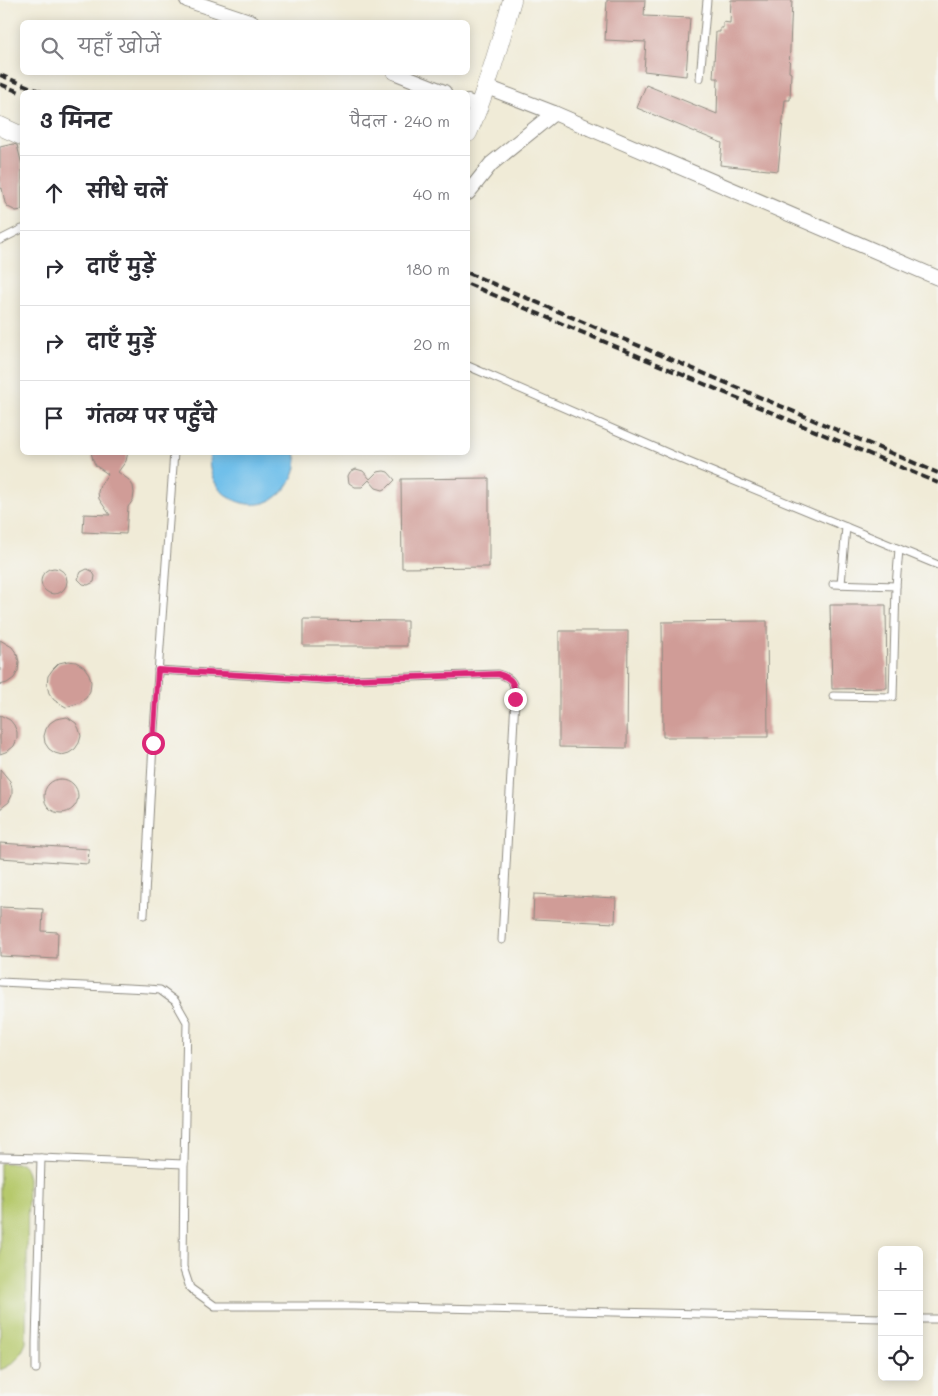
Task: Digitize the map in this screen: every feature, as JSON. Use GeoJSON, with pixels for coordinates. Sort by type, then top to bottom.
{"type":"FeatureCollection","features":[{"type":"Feature","properties":{"kind":"street"},"geometry":{"type":"LineString","coordinates":[[187,0],[246,20]]}},
{"type":"Feature","properties":{"kind":"street"},"geometry":{"type":"LineString","coordinates":[[470,124],[474,105],[487,87],[512,0]]}},
{"type":"Feature","properties":{"kind":"street"},"geometry":{"type":"LineString","coordinates":[[402,75],[439,90]]}},
{"type":"Feature","properties":{"kind":"street"},"geometry":{"type":"LineString","coordinates":[[487,87],[554,113],[938,278]]}},
{"type":"Feature","properties":{"kind":"street"},"geometry":{"type":"LineString","coordinates":[[470,190],[491,164],[554,113]]}},
{"type":"Feature","properties":{"kind":"street"},"geometry":{"type":"LineString","coordinates":[[0,126],[20,135]]}},
{"type":"Feature","properties":{"kind":"lane"},"geometry":{"type":"LineString","coordinates":[[700,78],[707,0]]}},
{"type":"Feature","properties":{"kind":"lane"},"geometry":{"type":"LineString","coordinates":[[0,240],[20,230]]}},
{"type":"Feature","properties":{"kind":"lane"},"geometry":{"type":"LineString","coordinates":[[470,367],[677,457],[938,565]]}},
{"type":"Feature","properties":{"kind":"lane"},"geometry":{"type":"LineString","coordinates":[[144,915],[158,670],[174,455]]}},
{"type":"Feature","properties":{"kind":"lane"},"geometry":{"type":"LineString","coordinates":[[846,527],[837,584],[896,586]]}},
{"type":"Feature","properties":{"kind":"lane"},"geometry":{"type":"LineString","coordinates":[[833,696],[893,697],[899,549]]}},
{"type":"Feature","properties":{"kind":"lane"},"geometry":{"type":"LineString","coordinates":[[158,670],[327,680],[498,674],[507,676],[514,686],[515,699],[502,940]]}},
{"type":"Feature","properties":{"kind":"lane"},"geometry":{"type":"LineString","coordinates":[[0,982],[160,990],[175,1001],[187,1022],[183,1267],[190,1288],[215,1306],[353,1306],[878,1318]]}},
{"type":"Feature","properties":{"kind":"lane"},"geometry":{"type":"LineString","coordinates":[[0,1157],[184,1164]]}},
{"type":"Feature","properties":{"kind":"lane"},"geometry":{"type":"LineString","coordinates":[[36,1369],[41,1158]]}},
{"type":"Feature","properties":{"kind":"lane"},"geometry":{"type":"LineString","coordinates":[[923,1319],[938,1320]]}},
{"type":"Feature","properties":{"kind":"green space"},"geometry":{"type":"Polygon","coordinates":[[[0,1163],[21,1163],[25,1167],[28,1178],[26,1343],[16,1360],[0,1370],[0,1163]]]}},
{"type":"Feature","properties":{"kind":"water"},"geometry":{"type":"Polygon","coordinates":[[[210,455],[295,455],[296,460],[294,475],[279,495],[266,502],[252,504],[238,502],[225,494],[216,483],[210,469],[210,455]]]}},
{"type":"Feature","properties":{"kind":"building"},"geometry":{"type":"Polygon","coordinates":[[[607,0],[645,0],[644,16],[690,18],[686,76],[644,71],[646,42],[605,40],[607,0]]]}},
{"type":"Feature","properties":{"kind":"building"},"geometry":{"type":"Polygon","coordinates":[[[731,0],[792,0],[789,72],[791,73],[790,100],[785,100],[778,171],[720,165],[722,143],[637,108],[646,85],[717,114],[718,78],[713,78],[716,32],[720,32],[720,28],[723,28],[723,22],[730,23],[731,0]]]}},
{"type":"Feature","properties":{"kind":"building"},"geometry":{"type":"Polygon","coordinates":[[[17,145],[20,157],[20,210],[16,211],[8,207],[5,203],[2,188],[0,189],[0,147],[17,145]]]}},
{"type":"Feature","properties":{"kind":"building"},"geometry":{"type":"Polygon","coordinates":[[[92,455],[127,455],[126,461],[118,472],[129,480],[133,486],[134,493],[133,500],[128,507],[126,534],[83,532],[84,514],[110,515],[99,499],[98,492],[100,485],[108,474],[96,466],[92,455]]]}},
{"type":"Feature","properties":{"kind":"building"},"geometry":{"type":"Polygon","coordinates":[[[356,469],[363,471],[370,479],[377,472],[384,471],[388,472],[395,480],[383,490],[376,488],[369,480],[362,487],[355,487],[349,483],[348,476],[350,472],[356,469]]]}},
{"type":"Feature","properties":{"kind":"building"},"geometry":{"type":"Polygon","coordinates":[[[489,478],[489,567],[402,568],[401,479],[489,478]]]}},
{"type":"Feature","properties":{"kind":"building"},"geometry":{"type":"Polygon","coordinates":[[[54,568],[63,572],[67,581],[63,590],[54,594],[45,590],[41,581],[45,572],[54,568]]]}},
{"type":"Feature","properties":{"kind":"building"},"geometry":{"type":"Polygon","coordinates":[[[87,569],[92,571],[95,576],[94,582],[88,585],[83,584],[78,579],[81,572],[87,569]]]}},
{"type":"Feature","properties":{"kind":"building"},"geometry":{"type":"Polygon","coordinates":[[[830,605],[886,605],[887,688],[832,689],[830,605]]]}},
{"type":"Feature","properties":{"kind":"building"},"geometry":{"type":"Polygon","coordinates":[[[303,620],[407,621],[407,646],[303,646],[303,620]]]}},
{"type":"Feature","properties":{"kind":"building"},"geometry":{"type":"Polygon","coordinates":[[[767,621],[768,737],[663,737],[662,622],[767,621]]]}},
{"type":"Feature","properties":{"kind":"building"},"geometry":{"type":"Polygon","coordinates":[[[559,631],[628,631],[627,748],[559,747],[559,631]]]}},
{"type":"Feature","properties":{"kind":"building"},"geometry":{"type":"Polygon","coordinates":[[[0,640],[12,647],[17,654],[19,662],[18,671],[14,678],[0,685],[0,640]]]}},
{"type":"Feature","properties":{"kind":"building"},"geometry":{"type":"Polygon","coordinates":[[[76,662],[84,667],[89,674],[91,682],[90,691],[86,698],[79,703],[66,707],[54,700],[49,693],[47,685],[48,676],[53,669],[59,663],[76,662]]]}},
{"type":"Feature","properties":{"kind":"building"},"geometry":{"type":"Polygon","coordinates":[[[0,715],[10,720],[14,725],[17,739],[14,746],[0,754],[0,715]]]}},
{"type":"Feature","properties":{"kind":"building"},"geometry":{"type":"Polygon","coordinates":[[[67,717],[76,723],[81,736],[75,749],[62,755],[49,749],[45,743],[44,736],[50,723],[56,719],[67,717]]]}},
{"type":"Feature","properties":{"kind":"building"},"geometry":{"type":"Polygon","coordinates":[[[0,769],[10,781],[12,795],[9,802],[0,809],[0,769]]]}},
{"type":"Feature","properties":{"kind":"building"},"geometry":{"type":"Polygon","coordinates":[[[61,779],[68,780],[73,784],[77,789],[77,803],[73,808],[68,812],[61,813],[54,812],[49,808],[45,803],[44,796],[45,789],[49,784],[54,780],[61,779]]]}},
{"type":"Feature","properties":{"kind":"building"},"geometry":{"type":"Polygon","coordinates":[[[0,843],[89,849],[88,864],[0,858],[0,843]]]}},
{"type":"Feature","properties":{"kind":"building"},"geometry":{"type":"Polygon","coordinates":[[[534,894],[616,898],[615,923],[533,919],[534,894]]]}},
{"type":"Feature","properties":{"kind":"building"},"geometry":{"type":"Polygon","coordinates":[[[0,907],[43,909],[42,931],[58,932],[57,959],[0,956],[0,907]]]}},
{"type":"Feature","properties":{"kind":"railway"},"geometry":{"type":"LineString","coordinates":[[0,75],[37,90]]}},
{"type":"Feature","properties":{"kind":"railway"},"geometry":{"type":"LineString","coordinates":[[0,84],[20,92]]}},
{"type":"Feature","properties":{"kind":"railway"},"geometry":{"type":"LineString","coordinates":[[470,274],[938,473]]}},
{"type":"Feature","properties":{"kind":"railway"},"geometry":{"type":"LineString","coordinates":[[470,285],[938,483]]}},
{"type":"Feature","properties":{"kind":"route"},"geometry":{"type":"LineString","coordinates":[[153,743],[158,670],[327,680],[498,674],[507,676],[511,681],[514,686],[515,699]]}}]}
